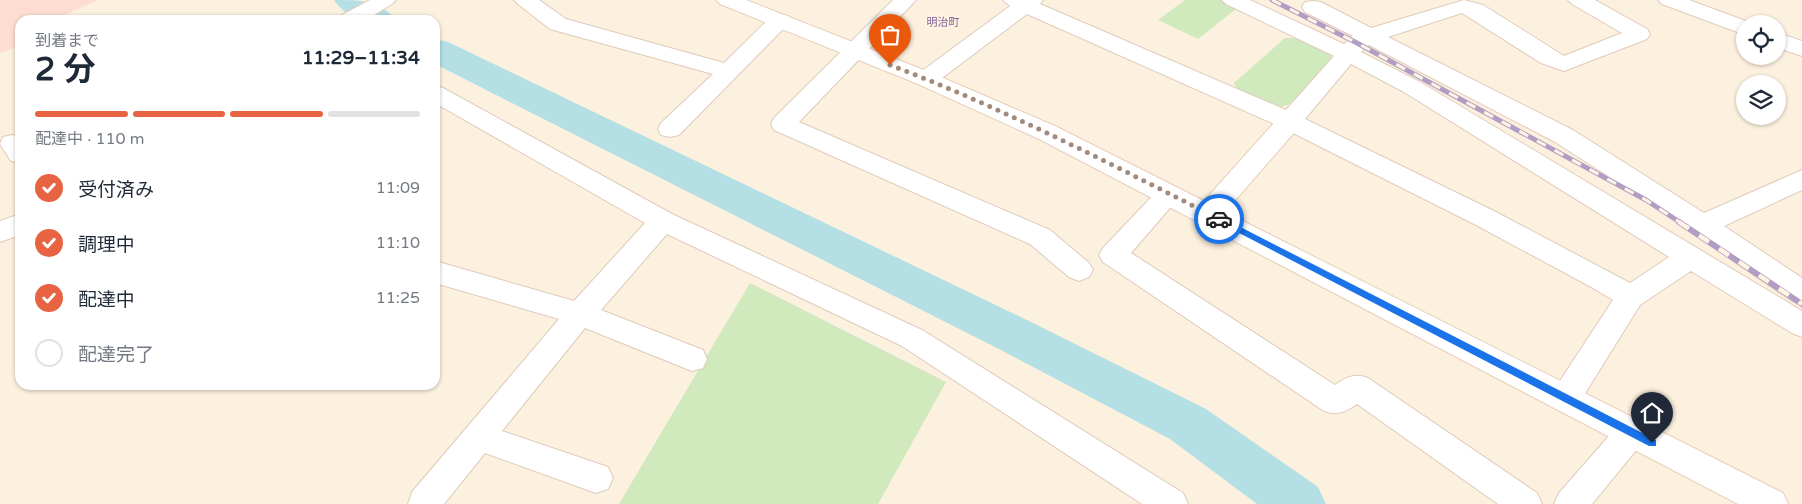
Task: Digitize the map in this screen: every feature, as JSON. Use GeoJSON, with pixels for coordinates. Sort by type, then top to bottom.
{"type":"FeatureCollection","features":[{"type":"Feature","properties":{"kind":"street"},"geometry":{"type":"LineString","coordinates":[[359,15],[385,0]]}},
{"type":"Feature","properties":{"kind":"street"},"geometry":{"type":"LineString","coordinates":[[525,0],[558,24],[728,71]]}},
{"type":"Feature","properties":{"kind":"street"},"geometry":{"type":"LineString","coordinates":[[727,0],[926,79],[1048,133],[1771,504]]}},
{"type":"Feature","properties":{"kind":"street"},"geometry":{"type":"LineString","coordinates":[[905,0],[783,124],[1040,236],[1079,270]]}},
{"type":"Feature","properties":{"kind":"street"},"geometry":{"type":"LineString","coordinates":[[1233,0],[1348,54],[1412,87],[1689,258],[1802,325]]}},
{"type":"Feature","properties":{"kind":"street"},"geometry":{"type":"LineString","coordinates":[[1326,0],[1313,7],[1564,136],[1667,201],[1802,293]]}},
{"type":"Feature","properties":{"kind":"street"},"geometry":{"type":"LineString","coordinates":[[1208,214],[1357,43],[1368,36],[1462,6],[1475,10],[1549,58],[1564,64],[1639,34],[1579,0]]}},
{"type":"Feature","properties":{"kind":"street"},"geometry":{"type":"LineString","coordinates":[[1669,0],[1736,24]]}},
{"type":"Feature","properties":{"kind":"street"},"geometry":{"type":"LineString","coordinates":[[926,79],[1024,1],[1290,121],[1488,220],[1603,280],[1630,297]]}},
{"type":"Feature","properties":{"kind":"street"},"geometry":{"type":"LineString","coordinates":[[670,129],[780,21]]}},
{"type":"Feature","properties":{"kind":"street"},"geometry":{"type":"LineString","coordinates":[[1786,43],[1802,49]]}},
{"type":"Feature","properties":{"kind":"street"},"geometry":{"type":"LineString","coordinates":[[440,96],[663,222],[912,338],[1171,504]]}},
{"type":"Feature","properties":{"kind":"street"},"geometry":{"type":"LineString","coordinates":[[1702,226],[1802,180]]}},
{"type":"Feature","properties":{"kind":"street"},"geometry":{"type":"LineString","coordinates":[[1170,194],[1113,255],[1335,402],[1357,387],[1525,504]]}},
{"type":"Feature","properties":{"kind":"street"},"geometry":{"type":"LineString","coordinates":[[424,503],[580,314],[663,222]]}},
{"type":"Feature","properties":{"kind":"street"},"geometry":{"type":"LineString","coordinates":[[0,232],[15,226]]}},
{"type":"Feature","properties":{"kind":"street"},"geometry":{"type":"LineString","coordinates":[[1566,399],[1630,297],[1689,258]]}},
{"type":"Feature","properties":{"kind":"street"},"geometry":{"type":"LineString","coordinates":[[440,273],[580,314],[692,359]]}},
{"type":"Feature","properties":{"kind":"street"},"geometry":{"type":"LineString","coordinates":[[1571,504],[1628,438],[1635,434]]}},
{"type":"Feature","properties":{"kind":"street"},"geometry":{"type":"LineString","coordinates":[[478,438],[596,478]]}},
{"type":"Feature","properties":{"kind":"shaded area"},"geometry":{"type":"Polygon","coordinates":[[[0,0],[98,0],[64,15],[15,15],[15,48],[0,53],[0,0]]]}},
{"type":"Feature","properties":{"kind":"green space"},"geometry":{"type":"Polygon","coordinates":[[[1185,0],[1221,0],[1237,8],[1198,39],[1158,20],[1185,0]]]}},
{"type":"Feature","properties":{"kind":"green space"},"geometry":{"type":"Polygon","coordinates":[[[1285,38],[1297,38],[1329,53],[1333,61],[1288,105],[1279,107],[1237,89],[1234,83],[1285,38]]]}},
{"type":"Feature","properties":{"kind":"green space"},"geometry":{"type":"Polygon","coordinates":[[[750,283],[946,382],[878,504],[619,504],[750,283]]]}},
{"type":"Feature","properties":{"kind":"waterway"},"geometry":{"type":"LineString","coordinates":[[351,0],[372,15]]}},
{"type":"Feature","properties":{"kind":"waterway"},"geometry":{"type":"LineString","coordinates":[[440,52],[1014,335],[1188,424],[1299,504]]}},
{"type":"Feature","properties":{"kind":"railway"},"geometry":{"type":"LineString","coordinates":[[1272,0],[1357,43],[1646,200],[1681,223]]}},
{"type":"Feature","properties":{"kind":"railway"},"geometry":{"type":"LineString","coordinates":[[1679,222],[1802,304]]}},
{"type":"Feature","properties":{"kind":"way so far"},"geometry":{"type":"LineString","coordinates":[[890,65],[1048,133],[1219,219]]}},
{"type":"Feature","properties":{"kind":"district","name":"明治町"},"geometry":{"type":"Point","coordinates":[943,22]}},
{"type":"Feature","properties":{"kind":"route"},"geometry":{"type":"LineString","coordinates":[[1219,219],[1652,443]]}}]}
